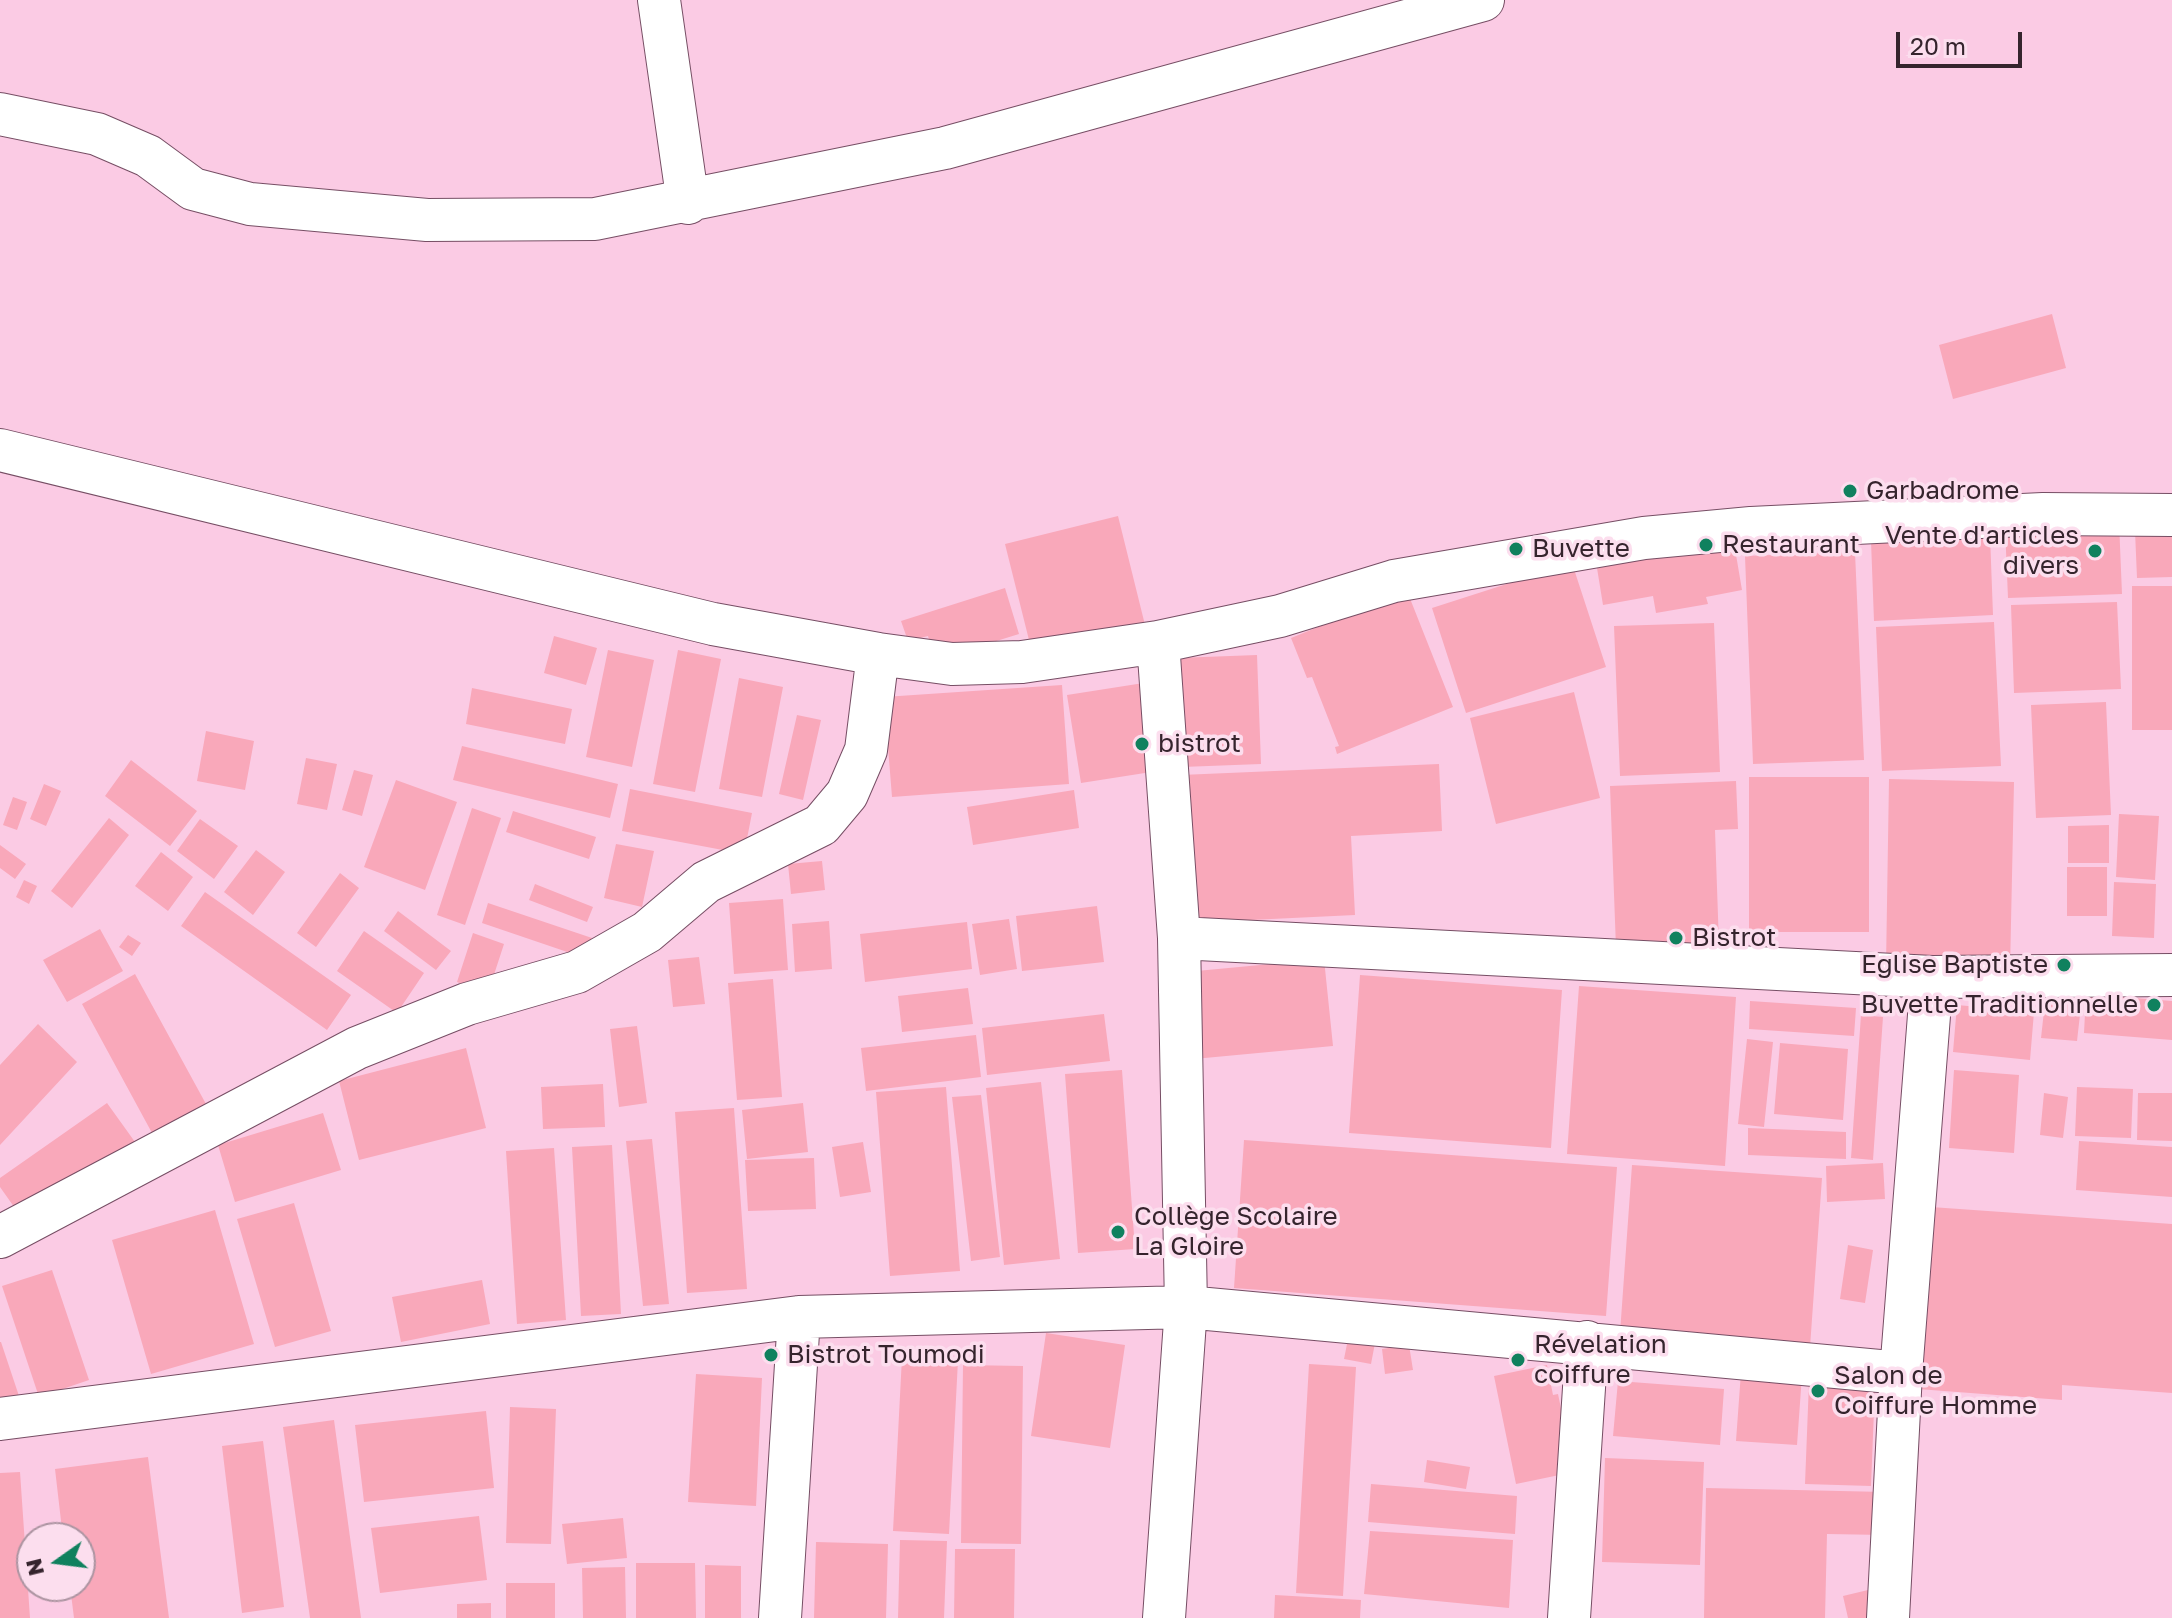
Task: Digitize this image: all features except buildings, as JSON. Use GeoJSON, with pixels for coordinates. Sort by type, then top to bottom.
{"type":"FeatureCollection","features":[{"type":"Feature","properties":{"kind":"street"},"geometry":{"type":"LineString","coordinates":[[659,0],[688,203]]}},
{"type":"Feature","properties":{"kind":"street"},"geometry":{"type":"LineString","coordinates":[[0,114],[97,134],[148,156],[193,189],[250,204],[427,220],[595,219],[688,203],[945,148],[1483,0]]}},
{"type":"Feature","properties":{"kind":"street"},"geometry":{"type":"LineString","coordinates":[[0,450],[713,624],[952,664],[1022,662],[1158,642],[1280,616],[1394,581],[1644,538],[1751,528],[2043,514],[2172,515]]}},
{"type":"Feature","properties":{"kind":"street"},"geometry":{"type":"LineString","coordinates":[[1158,642],[1179,938],[1186,1307],[1164,1618]]}},
{"type":"Feature","properties":{"kind":"street"},"geometry":{"type":"LineString","coordinates":[[0,1237],[357,1048],[467,1004],[577,972],[647,932],[706,882],[821,825],[847,794],[866,750],[878,654]]}},
{"type":"Feature","properties":{"kind":"street"},"geometry":{"type":"LineString","coordinates":[[1179,938],[1932,977],[2172,975]]}},
{"type":"Feature","properties":{"kind":"street"},"geometry":{"type":"LineString","coordinates":[[1888,1618],[1901,1373],[1932,977]]}},
{"type":"Feature","properties":{"kind":"street"},"geometry":{"type":"LineString","coordinates":[[0,1419],[799,1317],[1186,1307],[1901,1373]]}},
{"type":"Feature","properties":{"kind":"street"},"geometry":{"type":"LineString","coordinates":[[780,1618],[799,1317]]}},
{"type":"Feature","properties":{"kind":"street"},"geometry":{"type":"LineString","coordinates":[[1569,1618],[1587,1342]]}},
{"type":"Feature","properties":{"kind":"place","name":"Garbadrome"},"geometry":{"type":"Point","coordinates":[1850,491]}},
{"type":"Feature","properties":{"kind":"place","name":"Restaurant"},"geometry":{"type":"Point","coordinates":[1706,545]}},
{"type":"Feature","properties":{"kind":"place","name":"Buvette"},"geometry":{"type":"Point","coordinates":[1516,549]}},
{"type":"Feature","properties":{"kind":"place","name":"Vente d'articles divers"},"geometry":{"type":"Point","coordinates":[2095,551]}},
{"type":"Feature","properties":{"kind":"place","name":"bistrot"},"geometry":{"type":"Point","coordinates":[1142,744]}},
{"type":"Feature","properties":{"kind":"place","name":"Bistrot"},"geometry":{"type":"Point","coordinates":[1676,938]}},
{"type":"Feature","properties":{"kind":"place","name":"Eglise Baptiste"},"geometry":{"type":"Point","coordinates":[2064,965]}},
{"type":"Feature","properties":{"kind":"place","name":"Buvette Traditionnelle"},"geometry":{"type":"Point","coordinates":[2154,1005]}},
{"type":"Feature","properties":{"kind":"place","name":"Collège Scolaire La Gloire"},"geometry":{"type":"Point","coordinates":[1118,1232]}},
{"type":"Feature","properties":{"kind":"place","name":"Bistrot Toumodi"},"geometry":{"type":"Point","coordinates":[771,1355]}},
{"type":"Feature","properties":{"kind":"place","name":"Révelation coiffure"},"geometry":{"type":"Point","coordinates":[1518,1360]}},
{"type":"Feature","properties":{"kind":"place","name":"Salon de Coiffure Homme"},"geometry":{"type":"Point","coordinates":[1818,1391]}}]}
